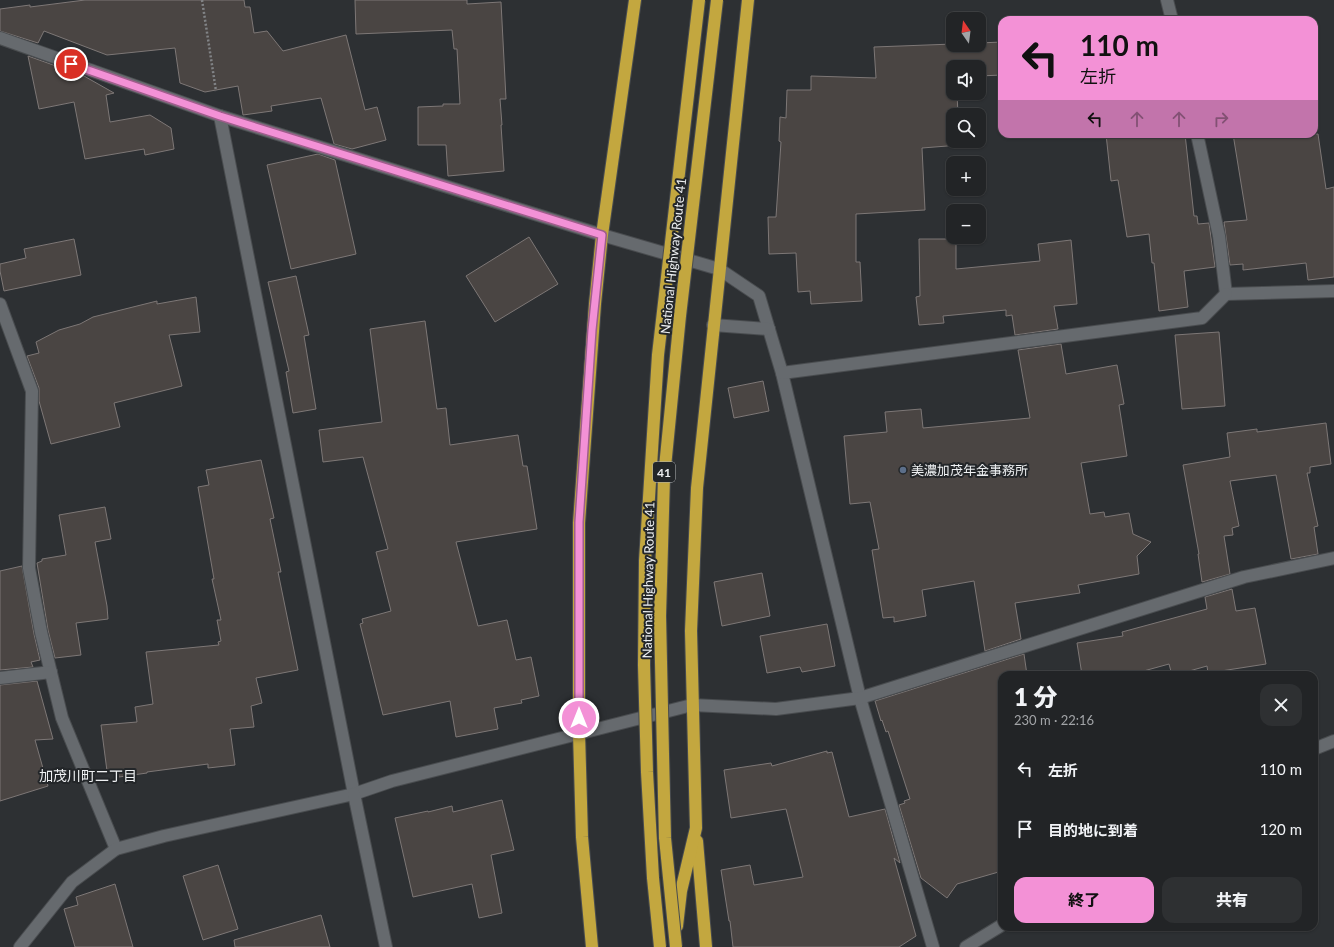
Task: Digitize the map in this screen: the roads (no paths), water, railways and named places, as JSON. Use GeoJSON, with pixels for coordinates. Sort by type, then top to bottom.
{"type":"FeatureCollection","features":[{"type":"Feature","properties":{"kind":"highway"},"geometry":{"type":"LineString","coordinates":[[592,947],[582,837],[579,733],[579,522],[593,324],[602,235],[635,0]]}},
{"type":"Feature","properties":{"kind":"highway","name":"National Highway Route 41"},"geometry":{"type":"LineString","coordinates":[[660,947],[653,878],[647,772],[644,665],[645,561],[658,355],[699,0]]}},
{"type":"Feature","properties":{"kind":"highway","name":"National Highway Route 41"},"geometry":{"type":"LineString","coordinates":[[675,947],[665,838],[663,754],[660,616],[664,477],[680,316],[717,0]]}},
{"type":"Feature","properties":{"kind":"highway"},"geometry":{"type":"LineString","coordinates":[[706,947],[697,850],[692,705],[691,632],[697,488],[748,0]]}},
{"type":"Feature","properties":{"kind":"highway"},"geometry":{"type":"LineString","coordinates":[[675,947],[681,891],[696,828]]}},
{"type":"Feature","properties":{"kind":"street"},"geometry":{"type":"LineString","coordinates":[[1167,0],[1171,16]]}},
{"type":"Feature","properties":{"kind":"street"},"geometry":{"type":"LineString","coordinates":[[0,38],[220,116],[602,235],[719,268],[759,296],[782,373],[860,698],[933,947]]}},
{"type":"Feature","properties":{"kind":"street"},"geometry":{"type":"LineString","coordinates":[[220,116],[354,794],[386,947]]}},
{"type":"Feature","properties":{"kind":"street"},"geometry":{"type":"LineString","coordinates":[[1198,138],[1219,236],[1226,294]]}},
{"type":"Feature","properties":{"kind":"street"},"geometry":{"type":"LineString","coordinates":[[782,373],[1202,318],[1226,294],[1334,291]]}},
{"type":"Feature","properties":{"kind":"street"},"geometry":{"type":"LineString","coordinates":[[0,304],[32,391],[29,568],[41,632],[62,718],[116,849]]}},
{"type":"Feature","properties":{"kind":"street"},"geometry":{"type":"LineString","coordinates":[[713,325],[769,329]]}},
{"type":"Feature","properties":{"kind":"street"},"geometry":{"type":"LineString","coordinates":[[20,947],[72,882],[116,849],[164,836],[354,794],[392,781],[692,705],[776,709],[860,698],[1244,577],[1334,558]]}},
{"type":"Feature","properties":{"kind":"street"},"geometry":{"type":"LineString","coordinates":[[0,678],[51,672]]}},
{"type":"Feature","properties":{"kind":"street"},"geometry":{"type":"LineString","coordinates":[[1318,747],[1334,741]]}},
{"type":"Feature","properties":{"kind":"street"},"geometry":{"type":"LineString","coordinates":[[966,947],[998,927]]}},
{"type":"Feature","properties":{"kind":"place","name":"美濃加茂年金事務所"},"geometry":{"type":"Point","coordinates":[903,470]}},
{"type":"Feature","properties":{"kind":"district","name":"加茂川町二丁目"},"geometry":{"type":"Point","coordinates":[88,775]}}]}
